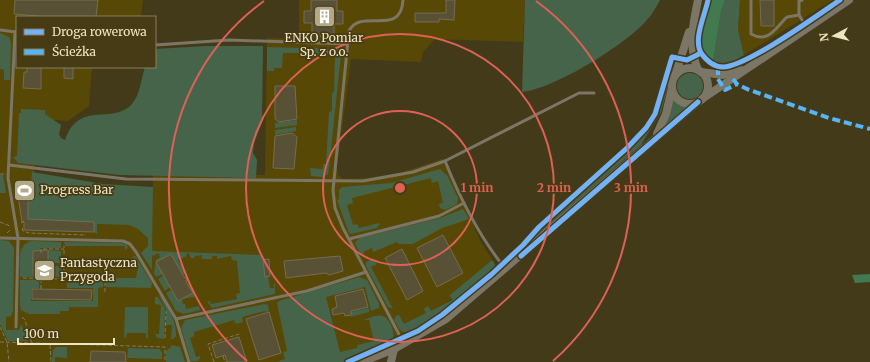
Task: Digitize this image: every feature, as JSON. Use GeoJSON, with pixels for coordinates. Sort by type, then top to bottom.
{"type":"FeatureCollection","features":[{"type":"Feature","properties":{"kind":"street"},"geometry":{"type":"LineString","coordinates":[[656,137],[666,114],[672,87],[698,0]]}},
{"type":"Feature","properties":{"kind":"street"},"geometry":{"type":"LineString","coordinates":[[362,362],[381,358],[394,348],[404,344],[446,319],[506,269],[656,137],[700,101],[752,64],[849,0]]}},
{"type":"Feature","properties":{"kind":"street"},"geometry":{"type":"LineString","coordinates":[[694,16],[691,45],[692,58],[699,71]]}},
{"type":"Feature","properties":{"kind":"street"},"geometry":{"type":"LineString","coordinates":[[699,71],[723,75],[735,72],[752,64]]}},
{"type":"Feature","properties":{"kind":"street"},"geometry":{"type":"LineString","coordinates":[[672,87],[676,96],[683,102],[693,104],[700,101],[708,91],[705,76],[693,68],[683,70],[675,77]]}},
{"type":"Feature","properties":{"kind":"street"},"geometry":{"type":"LineString","coordinates":[[381,358],[389,362],[394,348]]}},
{"type":"Feature","properties":{"kind":"lane"},"geometry":{"type":"LineString","coordinates":[[403,0],[401,10],[394,18],[383,21],[363,21],[354,24],[349,31],[333,182],[335,208],[349,239],[404,344]]}},
{"type":"Feature","properties":{"kind":"lane"},"geometry":{"type":"LineString","coordinates":[[751,0],[751,34],[758,38],[768,36],[776,31],[787,17],[799,15]]}},
{"type":"Feature","properties":{"kind":"lane"},"geometry":{"type":"LineString","coordinates":[[802,0],[799,1],[799,15],[807,28]]}},
{"type":"Feature","properties":{"kind":"lane"},"geometry":{"type":"LineString","coordinates":[[0,30],[16,32],[8,178],[18,238],[16,327]]}},
{"type":"Feature","properties":{"kind":"lane"},"geometry":{"type":"LineString","coordinates":[[156,45],[229,40],[348,44]]}},
{"type":"Feature","properties":{"kind":"lane"},"geometry":{"type":"LineString","coordinates":[[9,165],[126,180],[363,181],[394,176],[446,161],[579,93],[594,93]]}},
{"type":"Feature","properties":{"kind":"lane"},"geometry":{"type":"LineString","coordinates":[[446,161],[464,203],[492,252],[506,269]]}},
{"type":"Feature","properties":{"kind":"lane"},"geometry":{"type":"LineString","coordinates":[[349,239],[440,216],[464,203]]}},
{"type":"Feature","properties":{"kind":"lane"},"geometry":{"type":"LineString","coordinates":[[0,238],[123,241],[130,244],[176,318],[189,362]]}},
{"type":"Feature","properties":{"kind":"lane"},"geometry":{"type":"LineString","coordinates":[[176,318],[307,291],[366,272]]}},
{"type":"Feature","properties":{"kind":"path"},"geometry":{"type":"LineString","coordinates":[[20,218],[23,231],[29,233],[90,235]]}},
{"type":"Feature","properties":{"kind":"path"},"geometry":{"type":"LineString","coordinates":[[21,224],[24,221]]}},
{"type":"Feature","properties":{"kind":"path"},"geometry":{"type":"LineString","coordinates":[[0,222],[11,226]]}},
{"type":"Feature","properties":{"kind":"path"},"geometry":{"type":"LineString","coordinates":[[17,278],[64,279],[64,239]]}},
{"type":"Feature","properties":{"kind":"path"},"geometry":{"type":"LineString","coordinates":[[41,253],[41,249],[64,249]]}},
{"type":"Feature","properties":{"kind":"path"},"geometry":{"type":"LineString","coordinates":[[105,270],[105,292]]}},
{"type":"Feature","properties":{"kind":"path"},"geometry":{"type":"LineString","coordinates":[[41,273],[41,289]]}},
{"type":"Feature","properties":{"kind":"path"},"geometry":{"type":"LineString","coordinates":[[165,338],[166,309]]}},
{"type":"Feature","properties":{"kind":"path"},"geometry":{"type":"LineString","coordinates":[[25,320],[32,344]]}},
{"type":"Feature","properties":{"kind":"path"},"geometry":{"type":"LineString","coordinates":[[0,327],[7,342],[9,362]]}},
{"type":"Feature","properties":{"kind":"path"},"geometry":{"type":"LineString","coordinates":[[214,362],[208,344],[239,334]]}},
{"type":"Feature","properties":{"kind":"path"},"geometry":{"type":"LineString","coordinates":[[103,345],[104,341]]}},
{"type":"Feature","properties":{"kind":"path"},"geometry":{"type":"LineString","coordinates":[[0,342],[165,347],[165,362]]}},
{"type":"Feature","properties":{"kind":"path"},"geometry":{"type":"LineString","coordinates":[[50,344],[51,362]]}},
{"type":"Feature","properties":{"kind":"path"},"geometry":{"type":"LineString","coordinates":[[223,356],[225,362]]}},
{"type":"Feature","properties":{"kind":"shaded area"},"geometry":{"type":"Polygon","coordinates":[[[0,0],[143,0],[141,16],[16,16],[16,68],[92,68],[89,106],[68,121],[21,118],[35,164],[31,211],[131,187],[153,187],[153,174],[265,175],[267,38],[299,39],[299,0],[525,0],[523,42],[435,39],[423,52],[421,62],[351,59],[337,167],[338,175],[343,179],[367,178],[400,173],[442,159],[481,242],[495,264],[491,271],[391,342],[342,362],[0,362],[0,0]]]}},
{"type":"Feature","properties":{"kind":"shaded area"},"geometry":{"type":"Polygon","coordinates":[[[740,0],[833,0],[744,55],[738,30],[740,0]]]}},
{"type":"Feature","properties":{"kind":"green space"},"geometry":{"type":"Polygon","coordinates":[[[525,0],[660,0],[652,14],[636,31],[606,53],[570,75],[536,89],[522,92],[525,0]]]}},
{"type":"Feature","properties":{"kind":"green space"},"geometry":{"type":"Polygon","coordinates":[[[710,0],[725,0],[721,12],[713,62],[705,54],[701,41],[702,27],[710,0]]]}},
{"type":"Feature","properties":{"kind":"green space"},"geometry":{"type":"Polygon","coordinates":[[[725,0],[740,0],[738,30],[744,55],[729,63],[718,64],[713,62],[721,12],[725,0]]]}},
{"type":"Feature","properties":{"kind":"green space"},"geometry":{"type":"Polygon","coordinates":[[[0,33],[9,37],[11,43],[10,80],[4,80],[4,70],[0,69],[0,33]]]}},
{"type":"Feature","properties":{"kind":"green space"},"geometry":{"type":"Polygon","coordinates":[[[206,46],[263,46],[262,122],[254,143],[253,153],[257,160],[256,178],[119,175],[18,163],[13,157],[17,156],[19,113],[21,113],[21,109],[45,110],[45,114],[61,125],[59,134],[61,138],[65,140],[71,128],[78,120],[96,115],[123,111],[131,105],[138,92],[145,68],[156,68],[156,49],[206,46]]]}},
{"type":"Feature","properties":{"kind":"green space"},"geometry":{"type":"Polygon","coordinates":[[[267,47],[303,48],[304,53],[283,53],[282,68],[274,68],[274,71],[267,71],[267,47]]]}},
{"type":"Feature","properties":{"kind":"green space"},"geometry":{"type":"Polygon","coordinates":[[[313,48],[337,49],[341,54],[329,168],[328,174],[323,177],[311,176],[310,168],[323,169],[323,164],[326,164],[329,112],[332,111],[332,93],[334,92],[335,54],[311,53],[313,48]]]}},
{"type":"Feature","properties":{"kind":"green space"},"geometry":{"type":"Polygon","coordinates":[[[675,61],[661,112],[641,145],[526,245],[539,229],[641,137],[656,115],[662,101],[672,62],[675,61]]]}},
{"type":"Feature","properties":{"kind":"green space"},"geometry":{"type":"Polygon","coordinates":[[[690,73],[699,77],[703,86],[699,95],[690,99],[681,95],[677,86],[681,77],[690,73]]]}},
{"type":"Feature","properties":{"kind":"green space"},"geometry":{"type":"Polygon","coordinates":[[[673,98],[688,106],[664,126],[673,98]]]}},
{"type":"Feature","properties":{"kind":"green space"},"geometry":{"type":"Polygon","coordinates":[[[297,120],[297,125],[275,128],[275,123],[297,120]]]}},
{"type":"Feature","properties":{"kind":"green space"},"geometry":{"type":"Polygon","coordinates":[[[296,127],[296,131],[275,135],[275,130],[296,127]]]}},
{"type":"Feature","properties":{"kind":"green space"},"geometry":{"type":"Polygon","coordinates":[[[440,169],[447,175],[458,198],[457,204],[445,210],[440,208],[439,204],[443,203],[438,181],[432,183],[431,178],[352,198],[353,203],[347,205],[353,225],[357,224],[359,228],[380,224],[377,228],[351,234],[349,233],[337,200],[339,199],[339,190],[342,187],[391,183],[440,169]]]}},
{"type":"Feature","properties":{"kind":"green space"},"geometry":{"type":"Polygon","coordinates":[[[32,172],[103,184],[153,187],[152,251],[262,255],[265,276],[268,276],[270,288],[274,288],[275,283],[275,294],[212,308],[208,303],[209,300],[211,304],[237,299],[236,294],[240,293],[237,261],[232,260],[231,256],[217,259],[217,256],[212,256],[212,259],[202,259],[202,255],[196,256],[192,259],[188,253],[186,254],[187,256],[178,260],[185,271],[183,276],[171,254],[163,274],[156,277],[154,273],[156,260],[160,257],[159,253],[152,256],[152,270],[141,253],[148,246],[148,238],[138,229],[129,225],[97,224],[97,234],[94,232],[94,223],[28,219],[28,183],[31,184],[32,172]]]}},
{"type":"Feature","properties":{"kind":"green space"},"geometry":{"type":"Polygon","coordinates":[[[0,175],[3,175],[6,193],[0,193],[0,175]]]}},
{"type":"Feature","properties":{"kind":"green space"},"geometry":{"type":"Polygon","coordinates":[[[463,209],[469,219],[442,228],[413,244],[399,244],[397,242],[373,252],[372,248],[363,252],[364,254],[361,256],[355,243],[359,238],[440,218],[463,209]]]}},
{"type":"Feature","properties":{"kind":"green space"},"geometry":{"type":"Polygon","coordinates":[[[0,240],[9,241],[14,248],[13,311],[11,316],[6,317],[6,330],[19,330],[21,324],[28,341],[8,341],[0,324],[0,240]]]}},
{"type":"Feature","properties":{"kind":"green space"},"geometry":{"type":"Polygon","coordinates":[[[31,241],[61,242],[61,248],[40,248],[40,251],[33,251],[33,274],[39,274],[39,277],[20,277],[21,251],[26,243],[31,241]]]}},
{"type":"Feature","properties":{"kind":"green space"},"geometry":{"type":"Polygon","coordinates":[[[64,242],[121,243],[127,245],[128,248],[125,250],[125,246],[65,246],[64,242]]]}},
{"type":"Feature","properties":{"kind":"green space"},"geometry":{"type":"Polygon","coordinates":[[[48,250],[61,251],[61,277],[48,276],[48,266],[60,266],[60,263],[48,263],[48,250]]]}},
{"type":"Feature","properties":{"kind":"green space"},"geometry":{"type":"Polygon","coordinates":[[[133,256],[136,257],[152,283],[151,288],[106,287],[106,278],[136,278],[138,268],[131,267],[133,256]]]}},
{"type":"Feature","properties":{"kind":"green space"},"geometry":{"type":"Polygon","coordinates":[[[372,259],[377,264],[371,267],[393,309],[388,307],[366,266],[366,262],[372,259]]]}},
{"type":"Feature","properties":{"kind":"green space"},"geometry":{"type":"Polygon","coordinates":[[[70,260],[125,261],[125,263],[70,262],[70,260]]]}},
{"type":"Feature","properties":{"kind":"green space"},"geometry":{"type":"Polygon","coordinates":[[[491,261],[493,261],[496,267],[492,273],[444,312],[408,334],[400,330],[394,320],[396,316],[399,315],[404,324],[426,313],[424,309],[428,306],[431,311],[452,300],[450,295],[491,261]]]}},
{"type":"Feature","properties":{"kind":"green space"},"geometry":{"type":"Polygon","coordinates":[[[870,274],[870,282],[855,283],[852,275],[870,274]]]}},
{"type":"Feature","properties":{"kind":"green space"},"geometry":{"type":"Polygon","coordinates":[[[164,275],[170,287],[165,291],[158,279],[164,275]]]}},
{"type":"Feature","properties":{"kind":"green space"},"geometry":{"type":"Polygon","coordinates":[[[359,277],[367,280],[379,304],[379,308],[371,311],[365,287],[326,297],[340,352],[357,348],[357,345],[374,341],[369,320],[363,320],[376,316],[383,316],[388,320],[393,331],[392,342],[344,362],[276,362],[285,359],[283,352],[287,351],[277,303],[279,301],[359,277]]]}},
{"type":"Feature","properties":{"kind":"green space"},"geometry":{"type":"Polygon","coordinates":[[[67,278],[103,278],[103,287],[98,288],[98,307],[69,307],[69,311],[60,311],[60,314],[29,314],[21,310],[20,280],[39,280],[39,288],[31,289],[31,301],[93,301],[93,288],[67,288],[67,278]]]}},
{"type":"Feature","properties":{"kind":"green space"},"geometry":{"type":"Polygon","coordinates":[[[171,290],[178,301],[193,293],[195,297],[182,299],[183,304],[185,304],[186,309],[199,306],[200,310],[184,314],[176,311],[166,293],[171,290]]]}},
{"type":"Feature","properties":{"kind":"green space"},"geometry":{"type":"Polygon","coordinates":[[[159,295],[169,308],[173,320],[176,336],[173,339],[171,339],[172,325],[166,325],[166,309],[159,295]]]}},
{"type":"Feature","properties":{"kind":"green space"},"geometry":{"type":"Polygon","coordinates":[[[155,297],[158,297],[165,309],[164,339],[157,338],[155,334],[159,334],[161,305],[155,304],[155,297]]]}},
{"type":"Feature","properties":{"kind":"green space"},"geometry":{"type":"Polygon","coordinates":[[[265,304],[268,305],[269,311],[242,317],[243,322],[236,324],[234,320],[194,332],[194,336],[190,338],[196,357],[200,356],[200,358],[198,361],[191,361],[181,328],[185,320],[265,304]]]}},
{"type":"Feature","properties":{"kind":"green space"},"geometry":{"type":"Polygon","coordinates":[[[125,307],[148,307],[148,338],[146,338],[146,333],[127,333],[126,338],[124,337],[125,307]]]}},
{"type":"Feature","properties":{"kind":"green space"},"geometry":{"type":"Polygon","coordinates":[[[369,308],[369,312],[351,317],[351,312],[369,308]]]}},
{"type":"Feature","properties":{"kind":"green space"},"geometry":{"type":"Polygon","coordinates":[[[171,345],[180,347],[185,362],[166,362],[166,351],[171,347],[171,345]]]}},
{"type":"Feature","properties":{"kind":"green space"},"geometry":{"type":"Polygon","coordinates":[[[56,347],[67,347],[67,358],[55,357],[55,362],[52,362],[53,350],[56,347]]]}},
{"type":"Feature","properties":{"kind":"green space"},"geometry":{"type":"Polygon","coordinates":[[[128,348],[159,349],[162,352],[162,359],[127,358],[128,348]]]}},
{"type":"Feature","properties":{"kind":"building"},"geometry":{"type":"Polygon","coordinates":[[[15,0],[98,0],[96,16],[37,16],[14,14],[15,0]]]}},
{"type":"Feature","properties":{"kind":"building","name":"ENKO Pomiar Sp. z o.o."},"geometry":{"type":"Polygon","coordinates":[[[311,0],[337,0],[337,11],[343,11],[343,24],[334,24],[334,36],[312,36],[312,23],[304,23],[304,11],[311,11],[311,0]]]}},
{"type":"Feature","properties":{"kind":"building"},"geometry":{"type":"Polygon","coordinates":[[[446,0],[455,0],[454,20],[439,19],[439,22],[415,22],[415,13],[446,13],[446,0]]]}},
{"type":"Feature","properties":{"kind":"building"},"geometry":{"type":"Polygon","coordinates":[[[760,0],[774,0],[774,26],[761,26],[760,0]]]}},
{"type":"Feature","properties":{"kind":"building"},"geometry":{"type":"Polygon","coordinates":[[[27,68],[41,68],[41,89],[23,88],[24,72],[27,72],[27,68]]]}},
{"type":"Feature","properties":{"kind":"building"},"geometry":{"type":"Polygon","coordinates":[[[64,68],[73,68],[73,79],[64,78],[64,68]]]}},
{"type":"Feature","properties":{"kind":"building"},"geometry":{"type":"Polygon","coordinates":[[[275,86],[295,86],[297,119],[279,122],[275,119],[275,86]]]}},
{"type":"Feature","properties":{"kind":"building"},"geometry":{"type":"Polygon","coordinates":[[[292,133],[297,137],[294,169],[273,168],[275,136],[292,133]]]}},
{"type":"Feature","properties":{"kind":"building"},"geometry":{"type":"Polygon","coordinates":[[[16,183],[28,183],[28,219],[94,222],[94,232],[24,230],[24,222],[22,222],[16,183]]]}},
{"type":"Feature","properties":{"kind":"building"},"geometry":{"type":"Polygon","coordinates":[[[443,235],[463,273],[437,287],[417,248],[443,235]]]}},
{"type":"Feature","properties":{"kind":"building"},"geometry":{"type":"Polygon","coordinates":[[[402,249],[423,291],[407,300],[385,258],[402,249]]]}},
{"type":"Feature","properties":{"kind":"building"},"geometry":{"type":"Polygon","coordinates":[[[48,250],[48,276],[33,274],[33,251],[48,250]]]}},
{"type":"Feature","properties":{"kind":"building"},"geometry":{"type":"Polygon","coordinates":[[[171,254],[184,277],[187,278],[186,282],[193,293],[178,301],[156,262],[171,254]]]}},
{"type":"Feature","properties":{"kind":"building"},"geometry":{"type":"Polygon","coordinates":[[[340,256],[343,271],[329,275],[326,273],[286,278],[284,261],[340,256]]]}},
{"type":"Feature","properties":{"kind":"building"},"geometry":{"type":"Polygon","coordinates":[[[269,259],[270,276],[265,277],[263,260],[269,259]]]}},
{"type":"Feature","properties":{"kind":"building"},"geometry":{"type":"Polygon","coordinates":[[[32,289],[92,290],[91,300],[32,299],[32,289]]]}},
{"type":"Feature","properties":{"kind":"building"},"geometry":{"type":"Polygon","coordinates":[[[363,289],[368,307],[351,311],[351,315],[345,316],[344,313],[333,315],[332,309],[337,307],[335,296],[363,289]]]}},
{"type":"Feature","properties":{"kind":"building"},"geometry":{"type":"Polygon","coordinates":[[[269,312],[281,353],[259,360],[246,319],[269,312]]]}},
{"type":"Feature","properties":{"kind":"building"},"geometry":{"type":"Polygon","coordinates":[[[239,337],[247,362],[227,362],[225,355],[216,358],[212,345],[239,337]]]}},
{"type":"Feature","properties":{"kind":"building"},"geometry":{"type":"Polygon","coordinates":[[[91,351],[125,352],[126,362],[90,362],[91,351]]]}},
{"type":"Feature","properties":{"kind":"marked path"},"geometry":{"type":"LineString","coordinates":[[718,67],[718,79],[725,90],[737,84]]}},
{"type":"Feature","properties":{"kind":"marked path"},"geometry":{"type":"LineString","coordinates":[[733,79],[737,84],[747,89],[829,118],[870,129]]}},
{"type":"Feature","properties":{"kind":"cycle path"},"geometry":{"type":"LineString","coordinates":[[701,53],[698,41],[700,27],[708,0]]}},
{"type":"Feature","properties":{"kind":"cycle path"},"geometry":{"type":"LineString","coordinates":[[348,362],[418,331],[442,315],[492,274],[523,245],[539,227],[627,148],[646,128],[655,114],[672,57],[687,60],[701,53],[708,61],[716,66],[723,67],[734,65],[748,59],[782,39],[840,0]]}},
{"type":"Feature","properties":{"kind":"cycle path"},"geometry":{"type":"LineString","coordinates":[[521,256],[698,102]]}},
{"type":"Feature","properties":{"kind":"place","name":"ENKO Pomiar Sp. z o.o."},"geometry":{"type":"Point","coordinates":[324,17]}},
{"type":"Feature","properties":{"kind":"place","name":"Progress Bar"},"geometry":{"type":"Point","coordinates":[24,190]}},
{"type":"Feature","properties":{"kind":"place","name":"Fantastyczna Przygoda"},"geometry":{"type":"Point","coordinates":[44,270]}}]}
